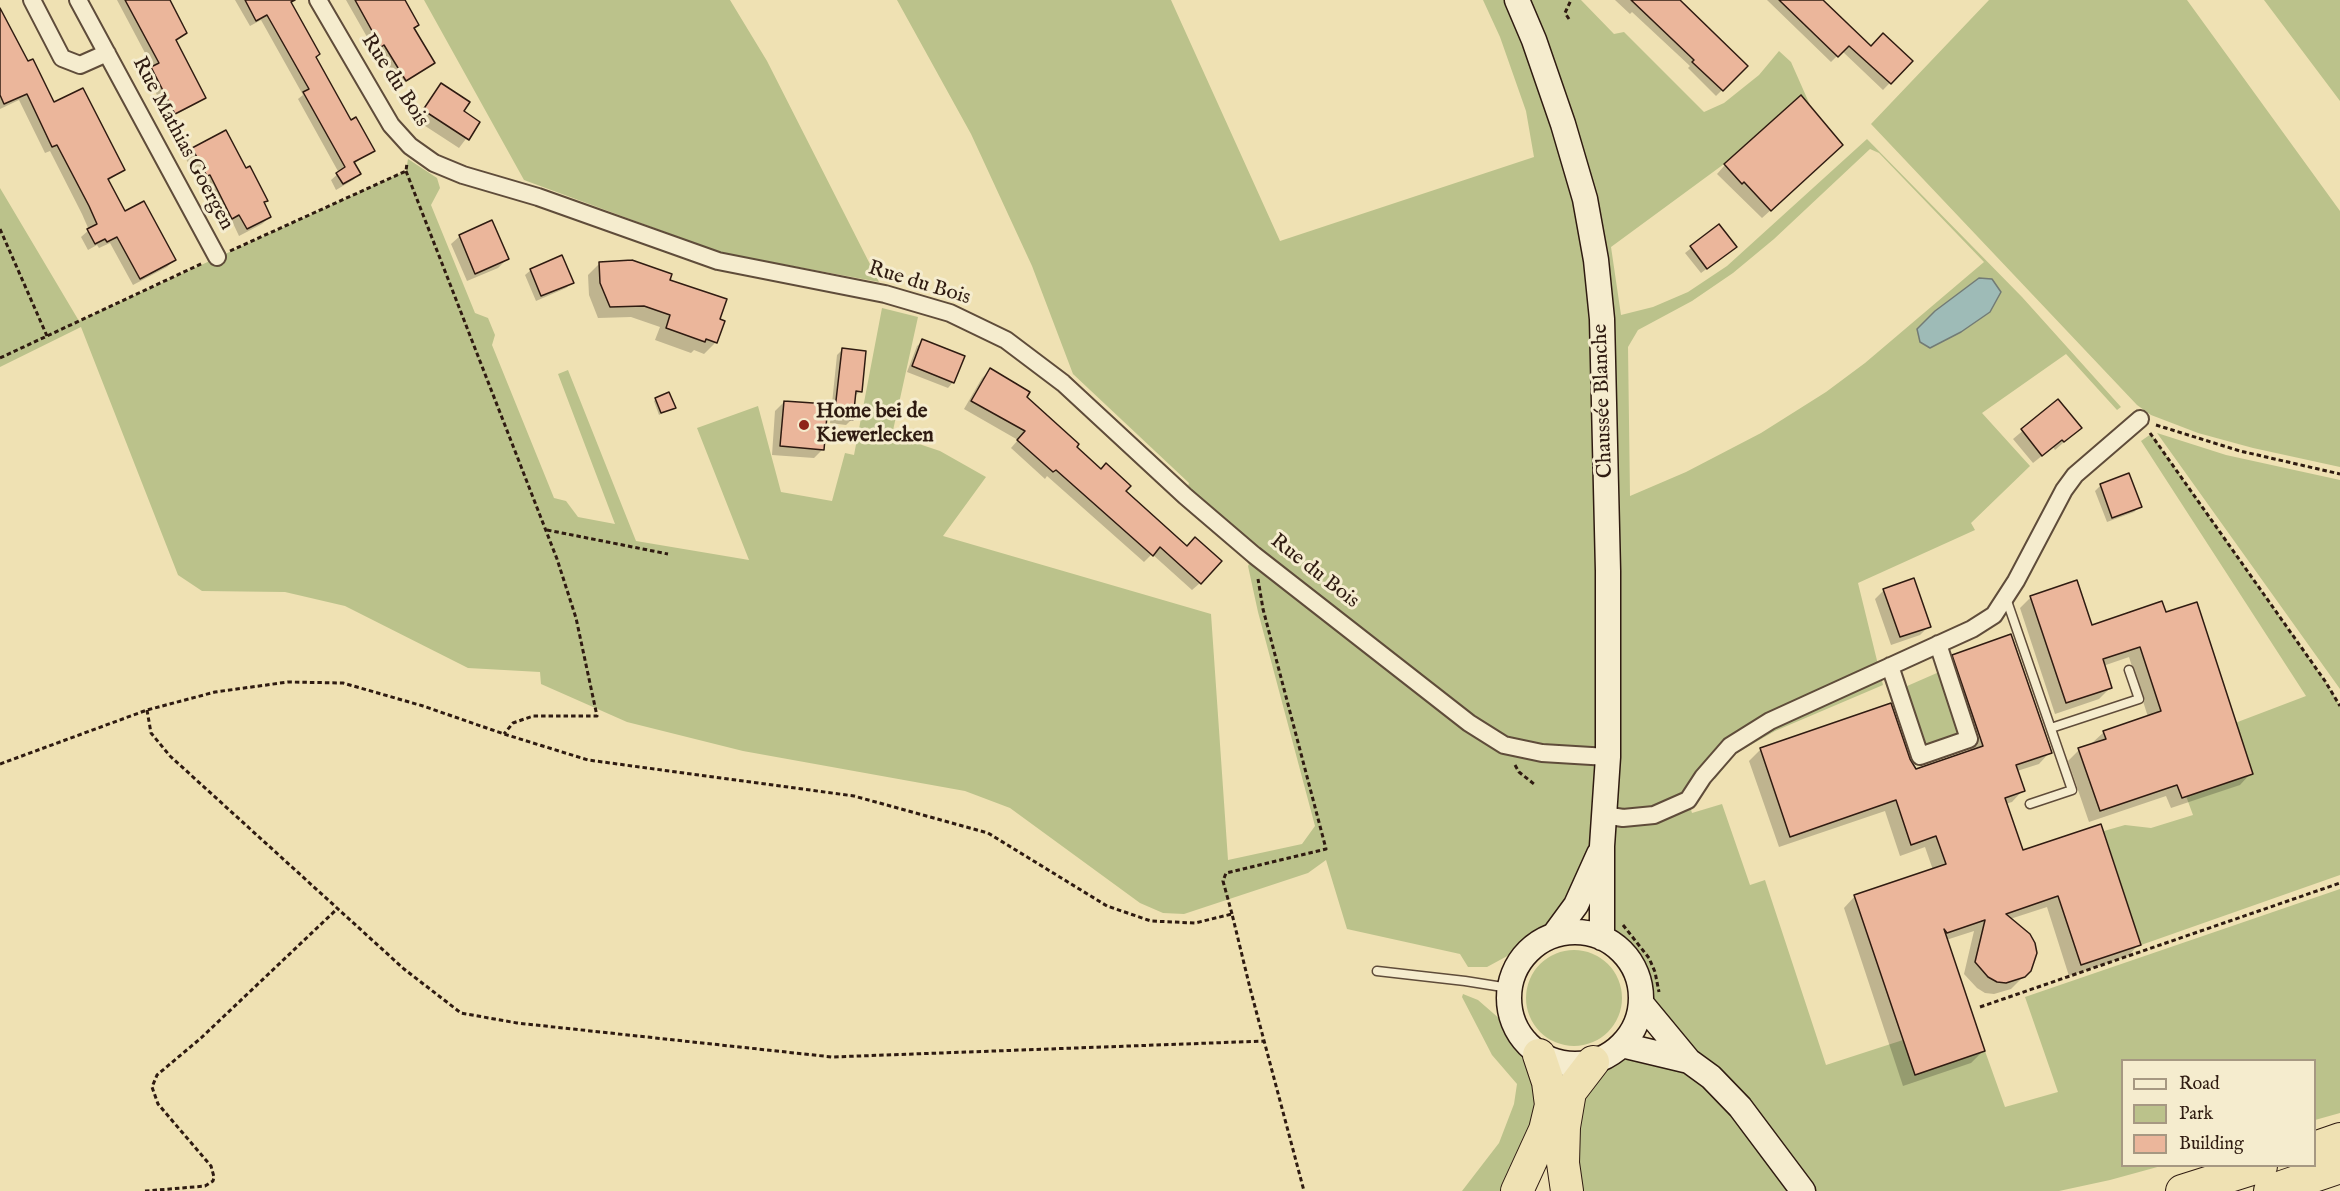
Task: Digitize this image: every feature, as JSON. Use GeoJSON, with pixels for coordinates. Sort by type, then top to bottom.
{"type":"FeatureCollection","features":[{"type":"Feature","properties":{"kind":"highway"},"geometry":{"type":"LineString","coordinates":[[1517,1191],[1545,1130],[1551,1105],[1548,1082],[1539,1054]]}},
{"type":"Feature","properties":{"kind":"highway"},"geometry":{"type":"LineString","coordinates":[[1567,1191],[1563,1154],[1564,1127],[1570,1092],[1593,1062]]}},
{"type":"Feature","properties":{"kind":"highway"},"geometry":{"type":"LineString","coordinates":[[2316,1147],[2340,1139]]}},
{"type":"Feature","properties":{"kind":"highway"},"geometry":{"type":"LineString","coordinates":[[2182,1191],[2258,1167]]}},
{"type":"Feature","properties":{"kind":"highway"},"geometry":{"type":"LineString","coordinates":[[2270,1191],[2340,1167]]}},
{"type":"Feature","properties":{"kind":"main road","name":"Chaussée Blanche"},"geometry":{"type":"LineString","coordinates":[[1517,0],[1534,40],[1563,124],[1585,199],[1596,260],[1602,319],[1608,571],[1608,757],[1602,846],[1602,938]]}},
{"type":"Feature","properties":{"kind":"main road"},"geometry":{"type":"LineString","coordinates":[[1554,935],[1576,905],[1602,846]]}},
{"type":"Feature","properties":{"kind":"main road"},"geometry":{"type":"LineString","coordinates":[[1650,1000],[1632,1033],[1622,1045],[1608,1056],[1593,1062],[1574,1065],[1556,1062],[1539,1054],[1524,1042],[1514,1026],[1509,1007],[1509,988],[1514,970],[1524,955],[1554,935],[1569,932],[1586,933],[1602,938],[1619,948],[1632,964],[1650,1000],[1689,1060],[1711,1077],[1740,1107],[1803,1191]]}},
{"type":"Feature","properties":{"kind":"main road"},"geometry":{"type":"LineString","coordinates":[[1622,1045],[1689,1060]]}},
{"type":"Feature","properties":{"kind":"street","name":"Rue Mathias Goergen"},"geometry":{"type":"LineString","coordinates":[[32,0],[62,58],[80,65],[107,52]]}},
{"type":"Feature","properties":{"kind":"street","name":"Rue Mathias Goergen"},"geometry":{"type":"LineString","coordinates":[[78,0],[217,257]]}},
{"type":"Feature","properties":{"kind":"street","name":"Rue du Bois"},"geometry":{"type":"LineString","coordinates":[[318,0],[370,93],[391,125],[410,146],[434,163],[463,175],[538,197],[718,261],[885,294],[951,313],[1006,340],[1063,383],[1185,496],[1254,555],[1469,723],[1504,745],[1542,753],[1608,757]]}},
{"type":"Feature","properties":{"kind":"street"},"geometry":{"type":"LineString","coordinates":[[1604,815],[1623,818],[1654,815],[1688,800],[1730,746],[1770,721],[1972,629],[1994,615],[2006,598],[2074,475],[2140,419]]}},
{"type":"Feature","properties":{"kind":"street"},"geometry":{"type":"LineString","coordinates":[[1890,666],[1920,756],[1969,739],[1938,644]]}},
{"type":"Feature","properties":{"kind":"lane"},"geometry":{"type":"LineString","coordinates":[[2006,598],[2072,790],[2030,804]]}},
{"type":"Feature","properties":{"kind":"lane"},"geometry":{"type":"LineString","coordinates":[[2051,728],[2139,699],[2129,670]]}},
{"type":"Feature","properties":{"kind":"lane"},"geometry":{"type":"LineString","coordinates":[[1377,971],[1509,988]]}},
{"type":"Feature","properties":{"kind":"path"},"geometry":{"type":"LineString","coordinates":[[1569,19],[1565,13],[1571,0]]}},
{"type":"Feature","properties":{"kind":"path"},"geometry":{"type":"LineString","coordinates":[[410,146],[406,171],[547,530],[576,618],[597,716],[533,716],[513,723],[504,734]]}},
{"type":"Feature","properties":{"kind":"path"},"geometry":{"type":"LineString","coordinates":[[0,358],[406,171]]}},
{"type":"Feature","properties":{"kind":"path"},"geometry":{"type":"LineString","coordinates":[[0,229],[47,336]]}},
{"type":"Feature","properties":{"kind":"path"},"geometry":{"type":"LineString","coordinates":[[2140,419],[2240,451],[2340,474]]}},
{"type":"Feature","properties":{"kind":"path"},"geometry":{"type":"LineString","coordinates":[[2140,419],[2325,681],[2340,706]]}},
{"type":"Feature","properties":{"kind":"path"},"geometry":{"type":"LineString","coordinates":[[547,530],[668,554]]}},
{"type":"Feature","properties":{"kind":"path"},"geometry":{"type":"LineString","coordinates":[[1254,555],[1263,609],[1326,849],[1226,873],[1223,881],[1304,1191]]}},
{"type":"Feature","properties":{"kind":"path"},"geometry":{"type":"LineString","coordinates":[[0,764],[147,710],[215,692],[288,682],[343,683],[423,706],[588,760],[854,796],[988,833],[1107,906],[1151,921],[1196,923],[1232,914]]}},
{"type":"Feature","properties":{"kind":"path"},"geometry":{"type":"LineString","coordinates":[[147,710],[151,734],[171,756],[404,969],[461,1013],[518,1023],[832,1057],[1265,1041]]}},
{"type":"Feature","properties":{"kind":"path"},"geometry":{"type":"LineString","coordinates":[[1980,1007],[2340,883]]}},
{"type":"Feature","properties":{"kind":"path"},"geometry":{"type":"LineString","coordinates":[[145,1191],[205,1186],[213,1181],[214,1177],[211,1166],[158,1104],[152,1087],[157,1075],[218,1022],[338,909]]}},
{"type":"Feature","properties":{"kind":"path"},"geometry":{"type":"LineString","coordinates":[[1602,911],[1616,914],[1623,927],[1649,958],[1655,972],[1650,1000]]}},
{"type":"Feature","properties":{"kind":"green space"},"geometry":{"type":"Polygon","coordinates":[[[424,0],[730,0],[767,61],[879,282],[722,253],[524,180],[424,0]]]}},
{"type":"Feature","properties":{"kind":"green space"},"geometry":{"type":"Polygon","coordinates":[[[897,0],[1171,0],[1280,241],[1534,157],[1526,111],[1500,37],[1483,0],[1581,0],[1614,34],[1624,32],[1704,112],[1724,103],[1759,75],[1779,51],[1791,62],[1810,105],[1801,95],[1724,164],[1611,247],[1621,315],[1653,307],[1688,292],[1727,266],[1867,139],[2022,297],[2121,407],[2117,410],[2066,354],[1982,413],[2030,466],[1971,523],[1975,530],[1858,583],[1883,685],[1775,731],[1735,754],[1715,779],[1703,777],[1688,800],[1692,813],[1722,804],[1750,885],[1765,880],[1826,1065],[1903,1040],[1915,1075],[1985,1051],[2005,1107],[2058,1092],[2025,997],[2340,889],[2340,1113],[2316,1120],[2316,1059],[2121,1059],[2121,1167],[2157,1167],[2110,1180],[2059,1191],[1580,1191],[1574,1163],[1579,1092],[1595,1072],[1615,1062],[1634,1058],[1688,1060],[1656,1011],[1645,970],[1634,951],[1618,935],[1602,911],[1602,848],[1553,926],[1529,936],[1511,954],[1487,967],[1468,967],[1460,954],[1347,929],[1326,860],[1308,873],[1184,914],[1163,913],[1140,903],[1010,808],[965,791],[743,751],[627,722],[541,684],[540,672],[468,668],[345,606],[285,592],[202,591],[178,575],[81,327],[0,367],[0,188],[79,321],[406,171],[408,159],[437,178],[440,188],[431,205],[475,313],[488,318],[495,335],[492,345],[554,498],[566,501],[578,517],[615,524],[558,374],[568,370],[636,541],[749,560],[697,428],[758,406],[781,492],[832,501],[845,453],[854,455],[882,308],[918,317],[892,435],[940,451],[986,477],[943,536],[1211,614],[1228,860],[1302,844],[1315,826],[1258,612],[1248,566],[1254,555],[1185,496],[1189,483],[1073,374],[1032,266],[971,134],[897,0]],[[1870,149],[1774,239],[1733,273],[1692,301],[1638,330],[1628,347],[1630,496],[1686,472],[1761,433],[1826,392],[1865,363],[1984,262],[1879,153],[1870,149]]]}},
{"type":"Feature","properties":{"kind":"green space"},"geometry":{"type":"Polygon","coordinates":[[[1989,0],[2187,0],[2340,211],[2340,467],[2198,433],[2151,415],[2137,405],[1871,124],[1989,0]]]}},
{"type":"Feature","properties":{"kind":"green space"},"geometry":{"type":"Polygon","coordinates":[[[2264,0],[2340,0],[2340,101],[2264,0]]]}},
{"type":"Feature","properties":{"kind":"green space"},"geometry":{"type":"Polygon","coordinates":[[[2157,433],[2226,455],[2340,480],[2340,689],[2157,433]]]}},
{"type":"Feature","properties":{"kind":"green space"},"geometry":{"type":"Polygon","coordinates":[[[2151,434],[2325,681],[2340,706],[2340,875],[2141,945],[2104,831],[2125,825],[2151,828],[2193,815],[2186,796],[2235,723],[2306,696],[2141,441],[2151,434]]]}},
{"type":"Feature","properties":{"kind":"green space"},"geometry":{"type":"Polygon","coordinates":[[[1946,669],[1969,739],[1920,756],[1898,690],[1946,669]]]}},
{"type":"Feature","properties":{"kind":"green space"},"geometry":{"type":"Polygon","coordinates":[[[1574,950],[1592,954],[1608,964],[1618,980],[1622,998],[1618,1016],[1608,1032],[1592,1042],[1574,1046],[1556,1042],[1540,1032],[1530,1016],[1526,998],[1530,980],[1540,964],[1556,954],[1574,950]]]}},
{"type":"Feature","properties":{"kind":"green space"},"geometry":{"type":"Polygon","coordinates":[[[1463,994],[1478,1000],[1501,1020],[1517,1048],[1533,1065],[1541,1099],[1505,1191],[1462,1191],[1499,1143],[1514,1104],[1517,1084],[1492,1055],[1462,997],[1463,994]]]}},
{"type":"Feature","properties":{"kind":"water"},"geometry":{"type":"Polygon","coordinates":[[[1979,278],[1992,279],[2001,292],[1990,312],[1961,332],[1930,348],[1920,342],[1917,329],[1935,311],[1979,278]]]}},
{"type":"Feature","properties":{"kind":"building"},"geometry":{"type":"Polygon","coordinates":[[[125,0],[170,0],[187,33],[176,40],[206,98],[175,114],[151,67],[159,63],[125,0]]]}},
{"type":"Feature","properties":{"kind":"building"},"geometry":{"type":"Polygon","coordinates":[[[245,0],[295,0],[291,2],[320,54],[316,57],[351,120],[356,117],[375,151],[354,162],[361,174],[343,184],[336,173],[345,167],[303,92],[309,89],[267,15],[256,21],[245,0]]]}},
{"type":"Feature","properties":{"kind":"building"},"geometry":{"type":"Polygon","coordinates":[[[355,0],[405,0],[419,25],[414,28],[435,63],[406,81],[384,45],[381,47],[355,0]]]}},
{"type":"Feature","properties":{"kind":"building"},"geometry":{"type":"Polygon","coordinates":[[[1631,0],[1680,0],[1748,66],[1723,91],[1631,0]]]}},
{"type":"Feature","properties":{"kind":"building"},"geometry":{"type":"Polygon","coordinates":[[[1779,0],[1823,0],[1871,46],[1883,33],[1913,61],[1891,84],[1849,46],[1838,57],[1779,0]]]}},
{"type":"Feature","properties":{"kind":"building"},"geometry":{"type":"Polygon","coordinates":[[[0,8],[28,61],[33,59],[54,102],[83,88],[125,170],[108,179],[125,211],[144,201],[176,260],[140,279],[117,237],[95,244],[87,229],[97,224],[89,206],[57,145],[52,147],[27,94],[4,104],[0,95],[0,8]]]}},
{"type":"Feature","properties":{"kind":"building"},"geometry":{"type":"Polygon","coordinates":[[[441,83],[470,102],[464,111],[480,122],[469,140],[423,110],[441,83]]]}},
{"type":"Feature","properties":{"kind":"building"},"geometry":{"type":"Polygon","coordinates":[[[1801,95],[1843,145],[1771,211],[1724,164],[1801,95]]]}},
{"type":"Feature","properties":{"kind":"building"},"geometry":{"type":"Polygon","coordinates":[[[226,130],[246,168],[250,166],[268,201],[264,202],[271,217],[247,229],[239,215],[232,219],[210,175],[207,176],[192,148],[226,130]]]}},
{"type":"Feature","properties":{"kind":"building"},"geometry":{"type":"Polygon","coordinates":[[[492,220],[509,259],[475,274],[459,235],[492,220]]]}},
{"type":"Feature","properties":{"kind":"building"},"geometry":{"type":"Polygon","coordinates":[[[1719,224],[1737,247],[1707,269],[1690,246],[1719,224]]]}},
{"type":"Feature","properties":{"kind":"building"},"geometry":{"type":"Polygon","coordinates":[[[562,255],[574,283],[541,296],[530,269],[562,255]]]}},
{"type":"Feature","properties":{"kind":"building"},"geometry":{"type":"Polygon","coordinates":[[[632,260],[672,274],[670,280],[727,299],[720,319],[725,321],[717,343],[706,339],[705,342],[666,328],[670,315],[644,306],[610,307],[600,283],[599,262],[632,260]]]}},
{"type":"Feature","properties":{"kind":"building"},"geometry":{"type":"Polygon","coordinates":[[[922,339],[965,356],[954,383],[912,366],[922,339]]]}},
{"type":"Feature","properties":{"kind":"building"},"geometry":{"type":"Polygon","coordinates":[[[842,348],[866,351],[862,392],[856,391],[853,420],[834,418],[842,348]]]}},
{"type":"Feature","properties":{"kind":"building"},"geometry":{"type":"Polygon","coordinates":[[[990,368],[1030,392],[1027,397],[1079,444],[1077,447],[1101,469],[1106,463],[1131,486],[1126,491],[1187,546],[1195,537],[1222,561],[1201,584],[1160,547],[1153,556],[1056,470],[1053,472],[1017,440],[1025,431],[971,401],[990,368]]]}},
{"type":"Feature","properties":{"kind":"building"},"geometry":{"type":"Polygon","coordinates":[[[669,392],[676,408],[661,413],[655,398],[669,392]]]}},
{"type":"Feature","properties":{"kind":"building"},"geometry":{"type":"Polygon","coordinates":[[[2058,399],[2082,428],[2042,456],[2021,429],[2058,399]]]}},
{"type":"Feature","properties":{"kind":"building","name":"Home bei de Kiewerlecken"},"geometry":{"type":"Polygon","coordinates":[[[784,401],[828,404],[824,450],[780,446],[784,401]]]}},
{"type":"Feature","properties":{"kind":"building"},"geometry":{"type":"Polygon","coordinates":[[[2129,473],[2142,507],[2112,518],[2100,484],[2129,473]]]}},
{"type":"Feature","properties":{"kind":"building"},"geometry":{"type":"Polygon","coordinates":[[[1914,578],[1931,627],[1900,637],[1883,589],[1914,578]]]}},
{"type":"Feature","properties":{"kind":"building"},"geometry":{"type":"Polygon","coordinates":[[[2077,580],[2092,625],[2162,601],[2166,612],[2197,602],[2253,774],[2182,798],[2177,785],[2100,811],[2078,748],[2106,739],[2103,731],[2161,711],[2140,647],[2103,659],[2112,688],[2066,703],[2030,596],[2077,580]]]}},
{"type":"Feature","properties":{"kind":"building"},"geometry":{"type":"Polygon","coordinates":[[[2011,634],[2052,753],[2016,765],[2025,791],[2005,798],[2023,850],[2101,824],[2141,945],[2081,965],[2058,896],[2006,914],[2030,934],[2037,953],[2031,971],[2025,977],[2006,983],[1997,982],[1988,977],[1975,962],[1985,920],[1947,933],[1944,929],[1985,1051],[1915,1075],[1854,895],[1946,864],[1936,836],[1911,845],[1896,800],[1790,837],[1760,748],[1891,703],[1910,759],[1916,769],[1983,746],[1952,655],[2011,634]]]}},
{"type":"Feature","properties":{"kind":"place","name":"Home bei de Kiewerlecken"},"geometry":{"type":"Point","coordinates":[804,425]}}]}
